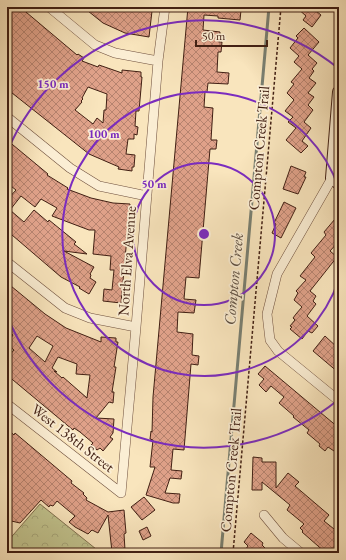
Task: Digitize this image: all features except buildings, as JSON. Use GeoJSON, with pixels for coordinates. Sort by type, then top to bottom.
{"type":"FeatureCollection","features":[{"type":"Feature","properties":{"kind":"street"},"geometry":{"type":"LineString","coordinates":[[49,7],[95,44],[115,53],[158,61]]}},
{"type":"Feature","properties":{"kind":"street","name":"North Elva Avenue"},"geometry":{"type":"LineString","coordinates":[[121,493],[158,61],[165,7]]}},
{"type":"Feature","properties":{"kind":"street"},"geometry":{"type":"LineString","coordinates":[[339,92],[336,180],[277,274],[268,314],[270,340],[278,351],[339,401]]}},
{"type":"Feature","properties":{"kind":"street"},"geometry":{"type":"LineString","coordinates":[[7,117],[70,168],[99,186],[147,196]]}},
{"type":"Feature","properties":{"kind":"street"},"geometry":{"type":"LineString","coordinates":[[7,263],[65,308],[90,318],[136,327]]}},
{"type":"Feature","properties":{"kind":"street","name":"West 138th Street"},"geometry":{"type":"LineString","coordinates":[[7,404],[121,493]]}},
{"type":"Feature","properties":{"kind":"street"},"geometry":{"type":"LineString","coordinates":[[264,515],[284,538],[301,553]]}},
{"type":"Feature","properties":{"kind":"path","name":"Compton Creek Trail"},"geometry":{"type":"LineString","coordinates":[[233,553],[281,7]]}},
{"type":"Feature","properties":{"kind":"green space"},"geometry":{"type":"Polygon","coordinates":[[[40,504],[101,553],[7,553],[7,542],[40,504]]]}},
{"type":"Feature","properties":{"kind":"waterway","name":"Compton Creek"},"geometry":{"type":"LineString","coordinates":[[221,553],[269,7]]}}]}
